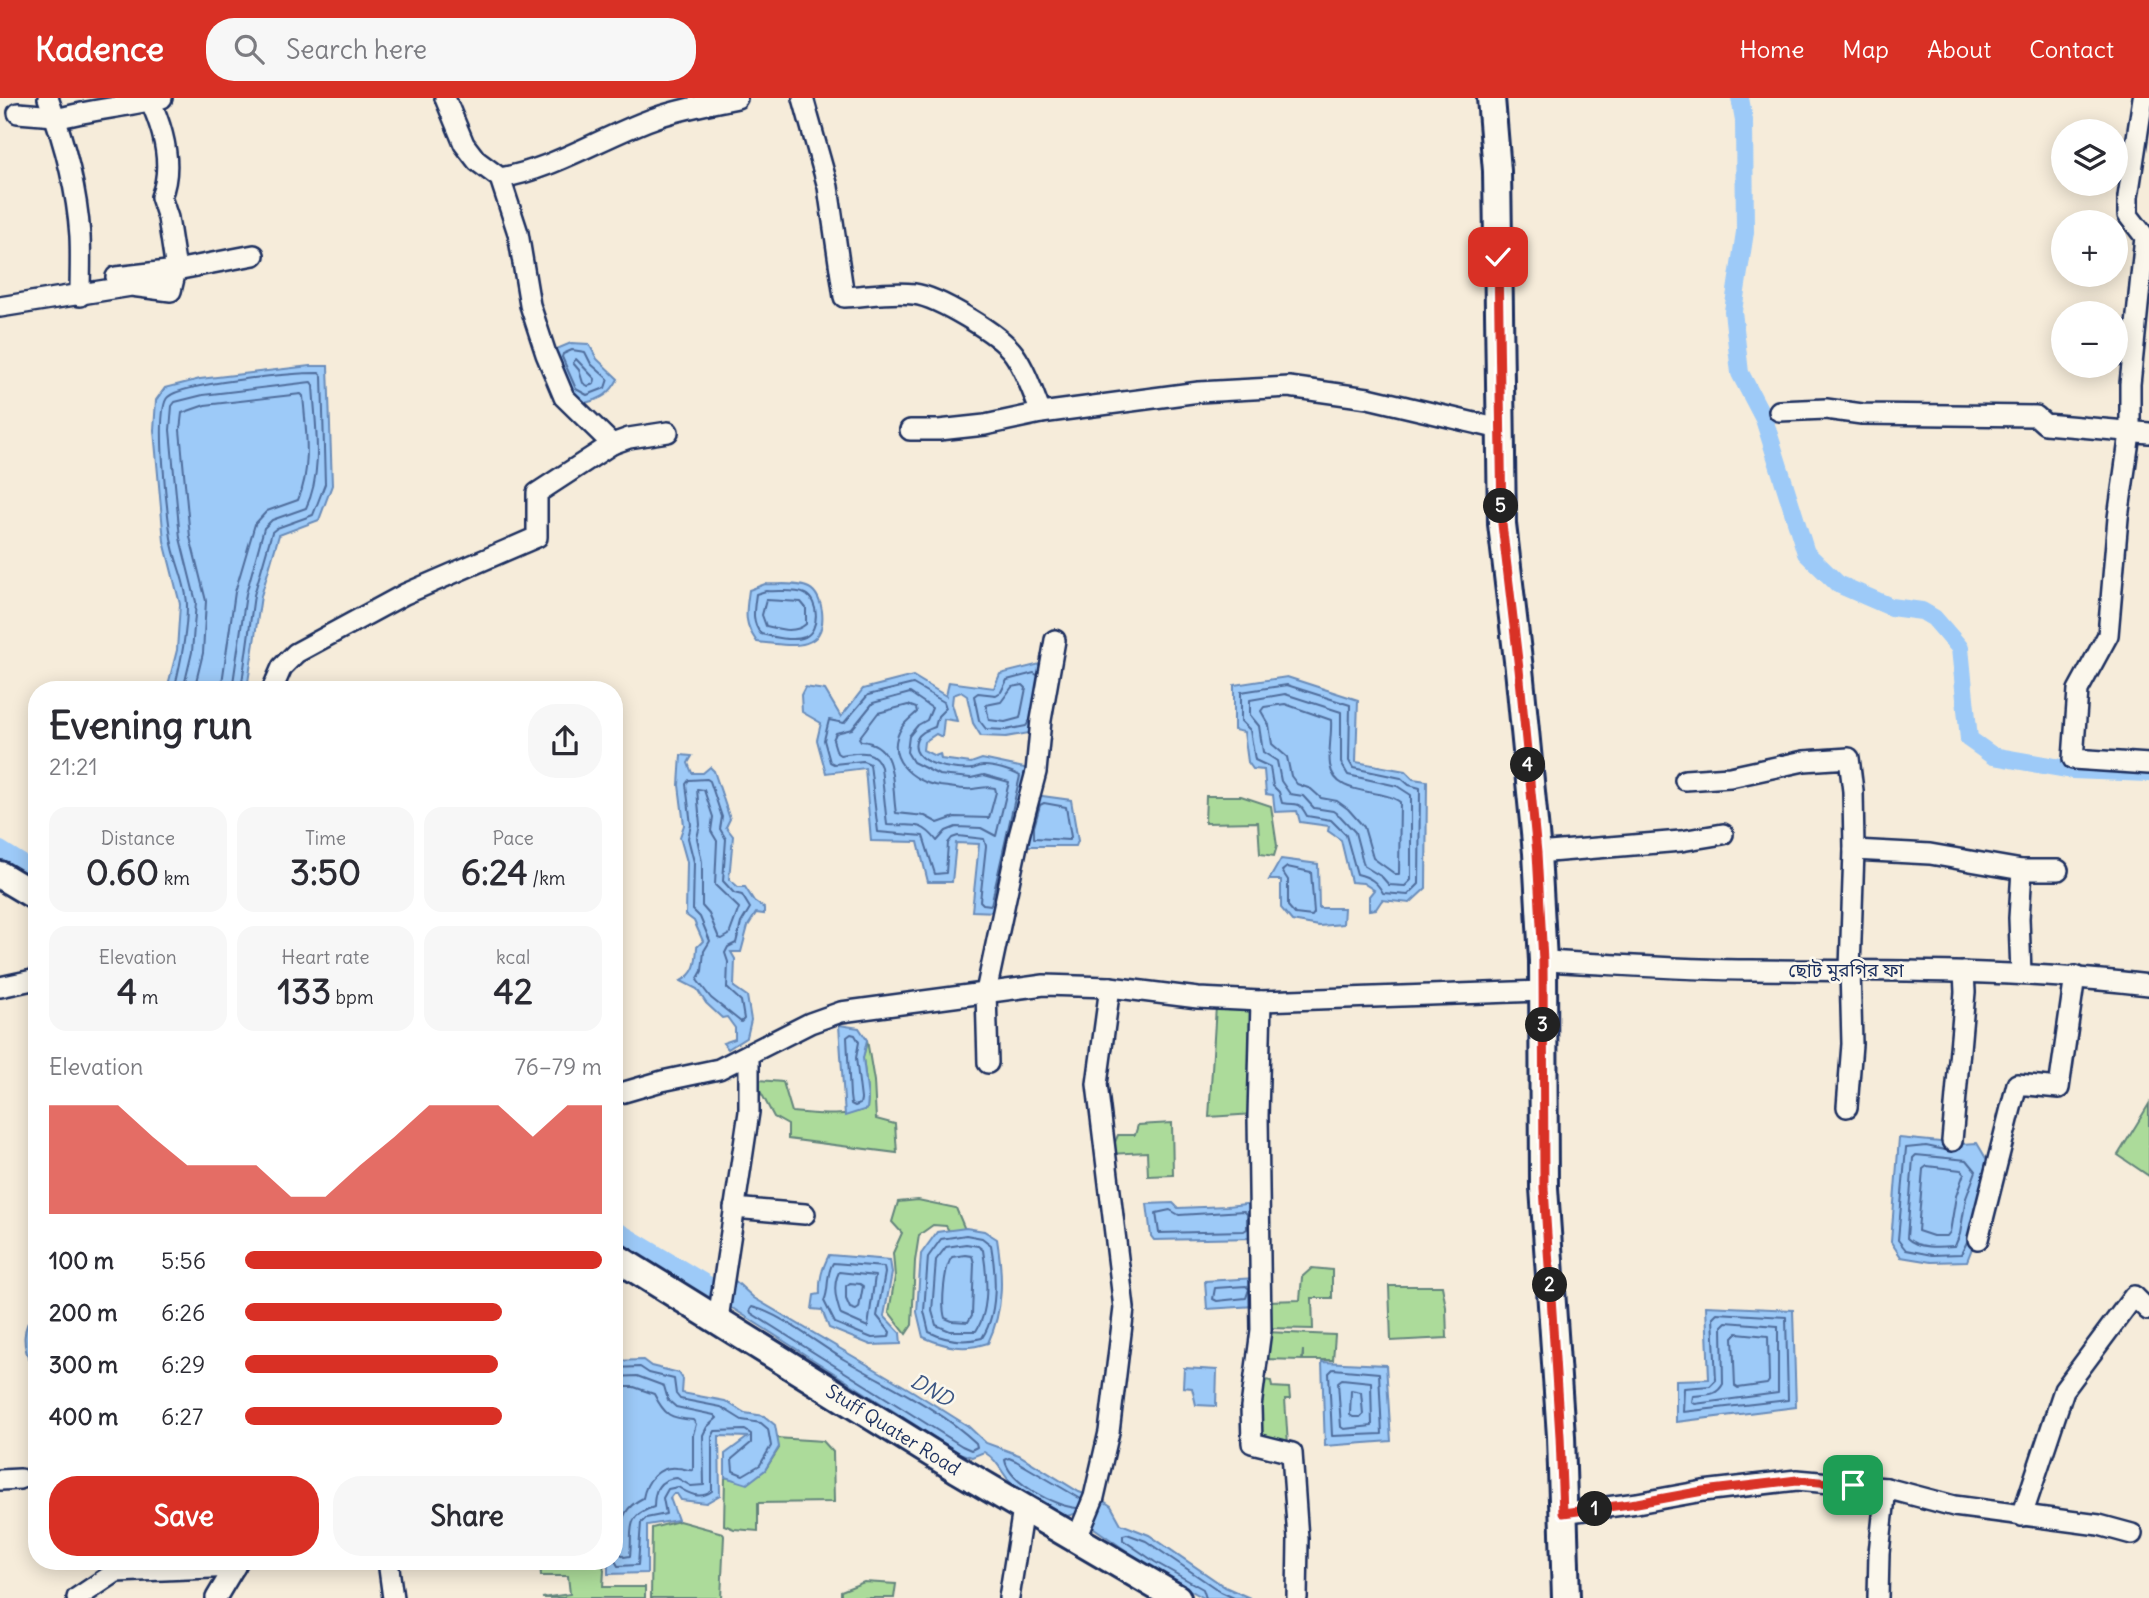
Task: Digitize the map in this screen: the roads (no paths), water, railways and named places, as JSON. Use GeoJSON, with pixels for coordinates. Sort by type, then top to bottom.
{"type":"FeatureCollection","features":[{"type":"Feature","properties":{"kind":"street"},"geometry":{"type":"LineString","coordinates":[[48,98],[56,119],[72,187],[80,235],[80,289]]}},
{"type":"Feature","properties":{"kind":"street"},"geometry":{"type":"LineString","coordinates":[[0,307],[80,289],[131,286],[171,291],[176,270],[168,218],[160,197],[167,183],[168,167],[156,114],[149,98]]}},
{"type":"Feature","properties":{"kind":"street"},"geometry":{"type":"LineString","coordinates":[[56,119],[89,110],[162,98]]}},
{"type":"Feature","properties":{"kind":"street"},"geometry":{"type":"LineString","coordinates":[[445,98],[464,144],[477,161],[500,178],[518,233],[530,305],[564,397],[612,444]]}},
{"type":"Feature","properties":{"kind":"street"},"geometry":{"type":"LineString","coordinates":[[500,178],[546,167],[654,118],[737,98]]}},
{"type":"Feature","properties":{"kind":"street"},"geometry":{"type":"LineString","coordinates":[[803,98],[828,187],[844,297],[915,294],[949,307],[982,327],[1013,352],[1041,413]]}},
{"type":"Feature","properties":{"kind":"street"},"geometry":{"type":"LineString","coordinates":[[1491,98],[1497,171],[1502,524],[1537,853],[1543,961],[1544,1188],[1560,1436],[1566,1598]]}},
{"type":"Feature","properties":{"kind":"street"},"geometry":{"type":"LineString","coordinates":[[2143,98],[2128,197],[2128,215],[2145,236],[2130,384],[2139,433],[2118,518],[2108,635],[2078,690],[2073,758],[2149,764]]}},
{"type":"Feature","properties":{"kind":"street"},"geometry":{"type":"LineString","coordinates":[[18,113],[55,116],[56,119]]}},
{"type":"Feature","properties":{"kind":"street"},"geometry":{"type":"LineString","coordinates":[[176,270],[254,255]]}},
{"type":"Feature","properties":{"kind":"street"},"geometry":{"type":"LineString","coordinates":[[910,429],[940,430],[985,425],[1041,413],[1199,392],[1289,387],[1368,398],[1500,429]]}},
{"type":"Feature","properties":{"kind":"street"},"geometry":{"type":"LineString","coordinates":[[1779,411],[1826,409],[1862,414],[2036,416],[2045,424],[2139,433]]}},
{"type":"Feature","properties":{"kind":"street"},"geometry":{"type":"LineString","coordinates":[[276,681],[282,667],[296,653],[405,594],[537,537],[537,493],[612,444],[629,438],[668,432]]}},
{"type":"Feature","properties":{"kind":"street"},"geometry":{"type":"LineString","coordinates":[[988,1063],[986,992],[1019,836],[1036,772],[1041,720],[1055,640]]}},
{"type":"Feature","properties":{"kind":"street"},"geometry":{"type":"LineString","coordinates":[[1685,780],[1730,777],[1804,761],[1849,758],[1853,791],[1854,850],[1850,969],[1852,1044],[1847,1107]]}},
{"type":"Feature","properties":{"kind":"street"},"geometry":{"type":"LineString","coordinates":[[1537,853],[1681,841],[1723,834]]}},
{"type":"Feature","properties":{"kind":"street"},"geometry":{"type":"LineString","coordinates":[[1854,850],[1930,854],[2022,870],[2058,870]]}},
{"type":"Feature","properties":{"kind":"street"},"geometry":{"type":"LineString","coordinates":[[2021,974],[2019,918],[2022,870]]}},
{"type":"Feature","properties":{"kind":"street"},"geometry":{"type":"LineString","coordinates":[[0,875],[28,892]]}},
{"type":"Feature","properties":{"kind":"street","name":"ছোট মুরগির ফা"},"geometry":{"type":"LineString","coordinates":[[1543,961],[1749,970],[1850,969],[2075,976],[2149,985]]}},
{"type":"Feature","properties":{"kind":"street"},"geometry":{"type":"LineString","coordinates":[[1952,1141],[1965,992],[1964,972]]}},
{"type":"Feature","properties":{"kind":"street"},"geometry":{"type":"LineString","coordinates":[[1978,1239],[2017,1084],[2059,1088],[2075,976]]}},
{"type":"Feature","properties":{"kind":"street"},"geometry":{"type":"LineString","coordinates":[[0,987],[28,981]]}},
{"type":"Feature","properties":{"kind":"street"},"geometry":{"type":"LineString","coordinates":[[623,1092],[719,1069],[810,1023],[841,1012],[1044,985],[1110,986],[1198,998],[1261,1000],[1542,991]]}},
{"type":"Feature","properties":{"kind":"street"},"geometry":{"type":"LineString","coordinates":[[1081,1530],[1094,1497],[1110,1429],[1124,1308],[1097,1084],[1110,986]]}},
{"type":"Feature","properties":{"kind":"street"},"geometry":{"type":"LineString","coordinates":[[1261,1000],[1258,1116],[1261,1331],[1251,1407],[1252,1443],[1292,1453],[1298,1539],[1297,1598]]}},
{"type":"Feature","properties":{"kind":"street"},"geometry":{"type":"LineString","coordinates":[[719,1311],[749,1112],[749,1054]]}},
{"type":"Feature","properties":{"kind":"street"},"geometry":{"type":"LineString","coordinates":[[734,1208],[805,1214]]}},
{"type":"Feature","properties":{"kind":"street","name":"Stuff Quater Road"},"geometry":{"type":"LineString","coordinates":[[623,1261],[719,1311],[1023,1508],[1081,1530],[1173,1597]]}},
{"type":"Feature","properties":{"kind":"street"},"geometry":{"type":"LineString","coordinates":[[2022,1516],[2064,1390],[2134,1296],[2149,1309]]}},
{"type":"Feature","properties":{"kind":"street"},"geometry":{"type":"LineString","coordinates":[[0,1480],[20,1479]]}},
{"type":"Feature","properties":{"kind":"street"},"geometry":{"type":"LineString","coordinates":[[1563,1513],[1703,1491],[1797,1480],[1886,1488],[1954,1506],[2099,1525],[2132,1534]]}},
{"type":"Feature","properties":{"kind":"street"},"geometry":{"type":"LineString","coordinates":[[1878,1598],[1879,1553],[1886,1488]]}},
{"type":"Feature","properties":{"kind":"street"},"geometry":{"type":"LineString","coordinates":[[1009,1598],[1023,1508]]}},
{"type":"Feature","properties":{"kind":"street"},"geometry":{"type":"LineString","coordinates":[[77,1598],[116,1572],[146,1570]]}},
{"type":"Feature","properties":{"kind":"street"},"geometry":{"type":"LineString","coordinates":[[216,1598],[233,1570]]}},
{"type":"Feature","properties":{"kind":"street"},"geometry":{"type":"LineString","coordinates":[[389,1570],[393,1598]]}},
{"type":"Feature","properties":{"kind":"water"},"geometry":{"type":"Polygon","coordinates":[[[571,343],[589,344],[597,359],[618,379],[612,389],[601,398],[585,403],[575,397],[552,351],[571,343]]]}},
{"type":"Feature","properties":{"kind":"water"},"geometry":{"type":"Polygon","coordinates":[[[328,366],[332,485],[319,520],[279,535],[261,596],[248,681],[169,681],[177,650],[180,604],[164,541],[154,430],[156,400],[165,388],[200,379],[328,366]]]}},
{"type":"Feature","properties":{"kind":"water"},"geometry":{"type":"Polygon","coordinates":[[[765,584],[799,585],[814,592],[822,611],[822,625],[818,635],[802,644],[757,642],[748,623],[749,590],[765,584]]]}},
{"type":"Feature","properties":{"kind":"water"},"geometry":{"type":"Polygon","coordinates":[[[1048,662],[1035,732],[1006,737],[981,736],[973,723],[967,696],[961,692],[953,695],[952,704],[957,721],[944,719],[942,737],[936,734],[924,742],[923,750],[935,756],[940,754],[941,759],[971,763],[982,759],[1029,769],[998,912],[972,911],[979,844],[956,843],[952,882],[928,882],[918,842],[871,841],[865,768],[826,773],[817,740],[821,723],[802,712],[801,695],[805,687],[825,690],[841,717],[863,689],[913,676],[946,696],[949,682],[994,688],[1000,674],[1048,662]]]}},
{"type":"Feature","properties":{"kind":"water"},"geometry":{"type":"Polygon","coordinates":[[[1287,677],[1358,700],[1356,762],[1405,771],[1413,779],[1427,781],[1426,888],[1410,903],[1382,900],[1376,909],[1369,910],[1369,896],[1374,890],[1363,883],[1351,882],[1341,840],[1328,831],[1329,826],[1300,822],[1297,811],[1275,812],[1273,795],[1266,794],[1264,770],[1253,769],[1248,762],[1244,732],[1234,730],[1234,685],[1287,677]]]}},
{"type":"Feature","properties":{"kind":"water"},"geometry":{"type":"Polygon","coordinates":[[[681,755],[692,756],[688,763],[692,773],[703,773],[710,767],[714,771],[730,819],[726,827],[733,836],[729,879],[738,887],[745,887],[754,901],[764,908],[764,914],[756,913],[748,926],[741,952],[731,952],[735,959],[734,987],[747,996],[751,1020],[747,1037],[728,1049],[723,1043],[735,1039],[735,1028],[727,1017],[722,1018],[706,1003],[697,989],[681,981],[692,971],[697,947],[703,941],[694,921],[686,915],[687,862],[680,837],[684,825],[679,785],[681,755]]]}},
{"type":"Feature","properties":{"kind":"water"},"geometry":{"type":"Polygon","coordinates":[[[1035,795],[1071,800],[1078,841],[1076,846],[1025,846],[1035,795]]]}},
{"type":"Feature","properties":{"kind":"water"},"geometry":{"type":"Polygon","coordinates":[[[1281,859],[1318,864],[1319,908],[1344,908],[1343,924],[1319,926],[1292,921],[1281,908],[1281,880],[1269,880],[1281,859]]]}},
{"type":"Feature","properties":{"kind":"water"},"geometry":{"type":"Polygon","coordinates":[[[839,1025],[859,1028],[867,1040],[863,1058],[867,1109],[845,1116],[839,1025]]]}},
{"type":"Feature","properties":{"kind":"water"},"geometry":{"type":"Polygon","coordinates":[[[1899,1138],[1977,1143],[1987,1160],[1994,1164],[1976,1238],[1967,1261],[1931,1262],[1901,1257],[1891,1242],[1899,1138]]]}},
{"type":"Feature","properties":{"kind":"water"},"geometry":{"type":"Polygon","coordinates":[[[1173,1203],[1178,1208],[1254,1203],[1255,1238],[1154,1240],[1151,1236],[1147,1204],[1173,1203]]]}},
{"type":"Feature","properties":{"kind":"water"},"geometry":{"type":"Polygon","coordinates":[[[966,1228],[984,1231],[997,1239],[1001,1292],[997,1318],[988,1343],[963,1347],[923,1337],[917,1312],[921,1254],[937,1232],[966,1228]]]}},
{"type":"Feature","properties":{"kind":"water"},"geometry":{"type":"Polygon","coordinates":[[[829,1255],[890,1260],[892,1273],[884,1316],[900,1333],[901,1344],[871,1345],[829,1328],[822,1310],[812,1309],[814,1295],[820,1294],[821,1274],[829,1255]]]}},
{"type":"Feature","properties":{"kind":"water"},"geometry":{"type":"Polygon","coordinates":[[[731,1277],[754,1298],[914,1392],[968,1426],[986,1443],[1019,1455],[1079,1492],[1102,1500],[1111,1506],[1121,1524],[1149,1535],[1225,1587],[1250,1598],[1204,1598],[1151,1568],[1074,1514],[1067,1516],[1023,1493],[1012,1485],[994,1460],[984,1452],[972,1457],[959,1453],[726,1304],[731,1277]]]}},
{"type":"Feature","properties":{"kind":"water"},"geometry":{"type":"Polygon","coordinates":[[[1256,1278],[1255,1306],[1207,1309],[1205,1281],[1256,1278]]]}},
{"type":"Feature","properties":{"kind":"water"},"geometry":{"type":"Polygon","coordinates":[[[1706,1306],[1793,1310],[1796,1407],[1676,1422],[1676,1380],[1709,1379],[1706,1306]]]}},
{"type":"Feature","properties":{"kind":"water"},"geometry":{"type":"Polygon","coordinates":[[[28,1323],[28,1356],[24,1338],[28,1323]]]}},
{"type":"Feature","properties":{"kind":"water"},"geometry":{"type":"Polygon","coordinates":[[[643,1360],[651,1366],[679,1373],[683,1379],[682,1393],[725,1401],[745,1413],[764,1416],[775,1425],[779,1447],[765,1470],[747,1484],[725,1477],[725,1454],[748,1437],[719,1436],[720,1495],[706,1503],[681,1500],[677,1494],[673,1494],[670,1498],[678,1520],[647,1525],[647,1573],[608,1574],[608,1570],[623,1570],[623,1361],[643,1360]]]}},
{"type":"Feature","properties":{"kind":"water"},"geometry":{"type":"Polygon","coordinates":[[[1322,1362],[1386,1365],[1391,1441],[1325,1446],[1322,1362]]]}},
{"type":"Feature","properties":{"kind":"water"},"geometry":{"type":"Polygon","coordinates":[[[1184,1368],[1217,1370],[1216,1406],[1196,1405],[1192,1388],[1183,1387],[1184,1368]]]}},
{"type":"Feature","properties":{"kind":"waterway"},"geometry":{"type":"LineString","coordinates":[[1740,98],[1744,120],[1745,232],[1733,311],[1740,373],[1764,419],[1806,553],[1838,584],[1891,607],[1922,611],[1934,618],[1960,648],[1969,739],[1993,756],[2072,770],[2149,773]]}},
{"type":"Feature","properties":{"kind":"waterway","name":"DND"},"geometry":{"type":"LineString","coordinates":[[0,850],[28,867]]}},
{"type":"Feature","properties":{"kind":"waterway","name":"DND"},"geometry":{"type":"LineString","coordinates":[[623,1234],[731,1299]]}}]}
